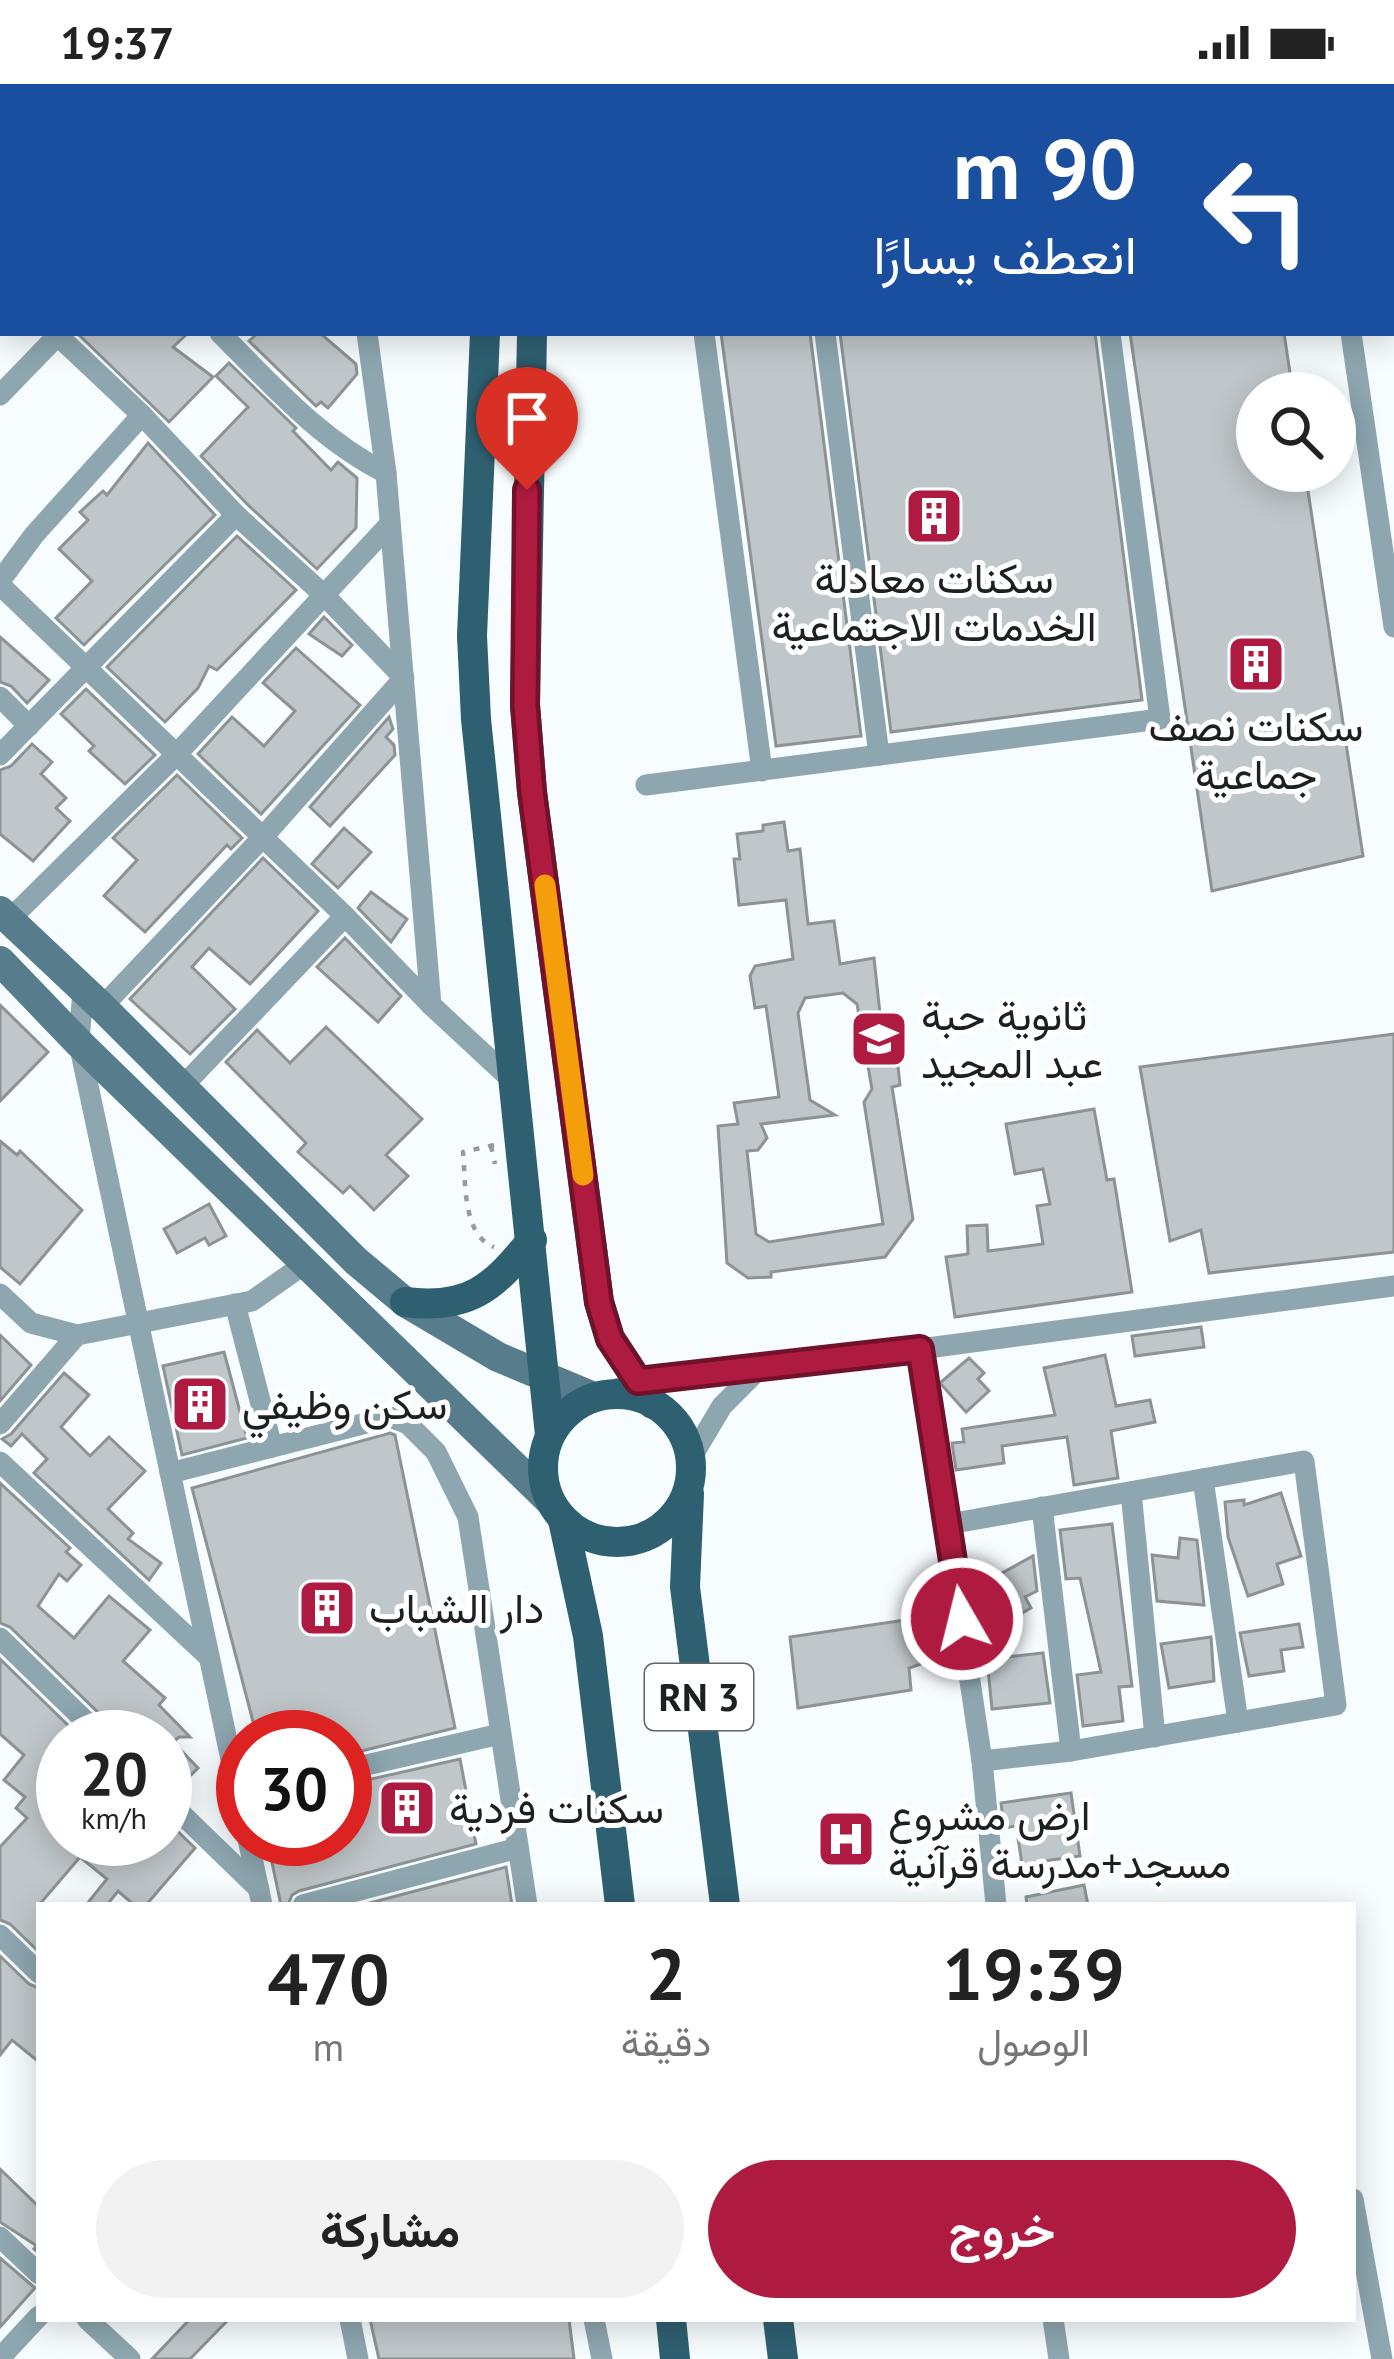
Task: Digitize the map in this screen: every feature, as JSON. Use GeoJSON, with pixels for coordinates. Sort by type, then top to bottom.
{"type":"FeatureCollection","features":[{"type":"Feature","properties":{"kind":"main road"},"geometry":{"type":"LineString","coordinates":[[484,336],[472,636],[483,797],[550,1435]]}},
{"type":"Feature","properties":{"kind":"main road"},"geometry":{"type":"LineString","coordinates":[[0,961],[580,1534],[625,1543],[665,1525],[680,1508],[690,1473],[684,1436],[610,1339],[599,1302],[532,792],[524,646],[532,336]]}},
{"type":"Feature","properties":{"kind":"main road"},"geometry":{"type":"LineString","coordinates":[[5,916],[356,1261],[405,1302],[448,1331],[544,1380],[597,1396],[646,1392]]}},
{"type":"Feature","properties":{"kind":"main road"},"geometry":{"type":"LineString","coordinates":[[405,1302],[431,1306],[482,1292],[527,1246]]}},
{"type":"Feature","properties":{"kind":"main road"},"geometry":{"type":"LineString","coordinates":[[556,1510],[543,1479],[550,1435],[561,1418],[597,1396]]}},
{"type":"Feature","properties":{"kind":"main road","name":"RN 3"},"geometry":{"type":"LineString","coordinates":[[690,1473],[685,1587],[725,1902]]}},
{"type":"Feature","properties":{"kind":"main road","name":"RN 3"},"geometry":{"type":"LineString","coordinates":[[556,1510],[588,1636],[620,1902]]}},
{"type":"Feature","properties":{"kind":"main road"},"geometry":{"type":"LineString","coordinates":[[670,2322],[675,2359]]}},
{"type":"Feature","properties":{"kind":"main road"},"geometry":{"type":"LineString","coordinates":[[778,2322],[783,2359]]}},
{"type":"Feature","properties":{"kind":"street"},"geometry":{"type":"LineString","coordinates":[[0,395],[55,336]]}},
{"type":"Feature","properties":{"kind":"street"},"geometry":{"type":"LineString","coordinates":[[59,336],[404,678]]}},
{"type":"Feature","properties":{"kind":"street"},"geometry":{"type":"LineString","coordinates":[[223,336],[323,432],[351,455],[386,472]]}},
{"type":"Feature","properties":{"kind":"street"},"geometry":{"type":"LineString","coordinates":[[368,336],[386,472],[430,1005]]}},
{"type":"Feature","properties":{"kind":"street"},"geometry":{"type":"LineString","coordinates":[[704,336],[762,771]]}},
{"type":"Feature","properties":{"kind":"street"},"geometry":{"type":"LineString","coordinates":[[825,336],[879,755]]}},
{"type":"Feature","properties":{"kind":"street"},"geometry":{"type":"LineString","coordinates":[[646,785],[1160,719],[1110,336]]}},
{"type":"Feature","properties":{"kind":"street"},"geometry":{"type":"LineString","coordinates":[[1351,336],[1394,627]]}},
{"type":"Feature","properties":{"kind":"street"},"geometry":{"type":"LineString","coordinates":[[142,415],[34,535],[0,583],[514,1082]]}},
{"type":"Feature","properties":{"kind":"street"},"geometry":{"type":"LineString","coordinates":[[0,755],[236,515]]}},
{"type":"Feature","properties":{"kind":"street"},"geometry":{"type":"LineString","coordinates":[[5,916],[176,756],[390,524]]}},
{"type":"Feature","properties":{"kind":"street"},"geometry":{"type":"LineString","coordinates":[[221,1710],[79,1043],[93,998],[262,838],[404,678]]}},
{"type":"Feature","properties":{"kind":"street"},"geometry":{"type":"LineString","coordinates":[[0,697],[29,726]]}},
{"type":"Feature","properties":{"kind":"street"},"geometry":{"type":"LineString","coordinates":[[182,1087],[345,916]]}},
{"type":"Feature","properties":{"kind":"street"},"geometry":{"type":"LineString","coordinates":[[0,1294],[31,1324],[77,1335],[252,1300],[306,1263]]}},
{"type":"Feature","properties":{"kind":"street"},"geometry":{"type":"LineString","coordinates":[[646,1392],[760,1368],[1394,1286]]}},
{"type":"Feature","properties":{"kind":"street"},"geometry":{"type":"LineString","coordinates":[[235,1304],[272,1447]]}},
{"type":"Feature","properties":{"kind":"street"},"geometry":{"type":"LineString","coordinates":[[0,1424],[77,1335]]}},
{"type":"Feature","properties":{"kind":"street"},"geometry":{"type":"LineString","coordinates":[[920,1349],[982,1761],[996,1902]]}},
{"type":"Feature","properties":{"kind":"street"},"geometry":{"type":"LineString","coordinates":[[690,1473],[722,1406],[760,1368]]}},
{"type":"Feature","properties":{"kind":"street"},"geometry":{"type":"LineString","coordinates":[[170,1473],[389,1417],[408,1424],[436,1452],[468,1517],[527,1902]]}},
{"type":"Feature","properties":{"kind":"street"},"geometry":{"type":"LineString","coordinates":[[0,1462],[209,1658]]}},
{"type":"Feature","properties":{"kind":"street"},"geometry":{"type":"LineString","coordinates":[[949,1524],[1304,1462],[1336,1705],[1071,1751],[982,1761]]}},
{"type":"Feature","properties":{"kind":"street"},"geometry":{"type":"LineString","coordinates":[[1203,1479],[1238,1722]]}},
{"type":"Feature","properties":{"kind":"street"},"geometry":{"type":"LineString","coordinates":[[1131,1492],[1155,1737]]}},
{"type":"Feature","properties":{"kind":"street"},"geometry":{"type":"LineString","coordinates":[[1042,1507],[1071,1751]]}},
{"type":"Feature","properties":{"kind":"street"},"geometry":{"type":"LineString","coordinates":[[0,1638],[74,1710]]}},
{"type":"Feature","properties":{"kind":"street"},"geometry":{"type":"LineString","coordinates":[[372,1764],[500,1734]]}},
{"type":"Feature","properties":{"kind":"street"},"geometry":{"type":"LineString","coordinates":[[192,1826],[260,1897]]}},
{"type":"Feature","properties":{"kind":"street"},"geometry":{"type":"LineString","coordinates":[[314,1902],[518,1848]]}},
{"type":"Feature","properties":{"kind":"street"},"geometry":{"type":"LineString","coordinates":[[254,1866],[260,1897]]}},
{"type":"Feature","properties":{"kind":"street"},"geometry":{"type":"LineString","coordinates":[[0,1935],[36,1970]]}},
{"type":"Feature","properties":{"kind":"street"},"geometry":{"type":"LineString","coordinates":[[1356,2216],[1382,2359]]}},
{"type":"Feature","properties":{"kind":"street"},"geometry":{"type":"LineString","coordinates":[[0,2237],[36,2271]]}},
{"type":"Feature","properties":{"kind":"street"},"geometry":{"type":"LineString","coordinates":[[0,2358],[36,2319]]}},
{"type":"Feature","properties":{"kind":"street"},"geometry":{"type":"LineString","coordinates":[[90,2322],[124,2357]]}},
{"type":"Feature","properties":{"kind":"street"},"geometry":{"type":"LineString","coordinates":[[351,2322],[358,2359]]}},
{"type":"Feature","properties":{"kind":"street"},"geometry":{"type":"LineString","coordinates":[[595,2322],[602,2359]]}},
{"type":"Feature","properties":{"kind":"street"},"geometry":{"type":"LineString","coordinates":[[1053,2322],[1059,2359]]}},
{"type":"Feature","properties":{"kind":"path"},"geometry":{"type":"LineString","coordinates":[[521,1140],[463,1152],[475,1233],[487,1246],[527,1246]]}},
{"type":"Feature","properties":{"kind":"building"},"geometry":{"type":"Polygon","coordinates":[[[80,336],[185,336],[173,347],[213,377],[169,422],[80,336]]]}},
{"type":"Feature","properties":{"kind":"building"},"geometry":{"type":"Polygon","coordinates":[[[255,336],[323,336],[356,364],[357,374],[328,408],[321,402],[316,406],[249,341],[255,336]]]}},
{"type":"Feature","properties":{"kind":"building"},"geometry":{"type":"Polygon","coordinates":[[[721,336],[810,336],[861,736],[776,746],[721,336]]]}},
{"type":"Feature","properties":{"kind":"building","name":"سكنات معادلة الخدمات الاجتماعية"},"geometry":{"type":"Polygon","coordinates":[[[840,336],[1095,336],[1142,700],[891,732],[840,336]]]}},
{"type":"Feature","properties":{"kind":"building","name":"سكنات نصف جماعية"},"geometry":{"type":"Polygon","coordinates":[[[1130,336],[1284,336],[1290,372],[1236,372],[1236,492],[1308,492],[1363,856],[1212,891],[1130,336]]]}},
{"type":"Feature","properties":{"kind":"building"},"geometry":{"type":"Polygon","coordinates":[[[229,363],[296,428],[293,431],[331,470],[338,462],[357,478],[356,528],[317,569],[201,456],[248,407],[216,376],[229,363]]]}},
{"type":"Feature","properties":{"kind":"building"},"geometry":{"type":"Polygon","coordinates":[[[148,443],[215,515],[84,645],[56,618],[92,581],[59,549],[88,520],[80,512],[103,491],[107,495],[148,443]]]}},
{"type":"Feature","properties":{"kind":"building"},"geometry":{"type":"Polygon","coordinates":[[[237,536],[296,590],[217,670],[209,666],[198,688],[165,722],[107,667],[237,536]]]}},
{"type":"Feature","properties":{"kind":"building"},"geometry":{"type":"Polygon","coordinates":[[[324,617],[352,645],[342,656],[309,634],[324,617]]]}},
{"type":"Feature","properties":{"kind":"building"},"geometry":{"type":"Polygon","coordinates":[[[0,637],[49,680],[27,703],[0,682],[0,637]]]}},
{"type":"Feature","properties":{"kind":"building"},"geometry":{"type":"Polygon","coordinates":[[[296,648],[360,705],[261,814],[198,754],[232,717],[264,746],[295,711],[263,683],[296,648]]]}},
{"type":"Feature","properties":{"kind":"building"},"geometry":{"type":"Polygon","coordinates":[[[86,689],[155,755],[125,784],[89,751],[94,746],[61,714],[86,689]]]}},
{"type":"Feature","properties":{"kind":"building"},"geometry":{"type":"Polygon","coordinates":[[[389,717],[393,729],[386,737],[395,755],[330,826],[310,807],[389,717]]]}},
{"type":"Feature","properties":{"kind":"building"},"geometry":{"type":"Polygon","coordinates":[[[32,744],[52,762],[41,774],[66,798],[56,808],[70,821],[33,861],[0,834],[0,770],[11,766],[32,744]]]}},
{"type":"Feature","properties":{"kind":"building"},"geometry":{"type":"Polygon","coordinates":[[[177,775],[242,838],[231,849],[227,845],[145,932],[104,896],[137,860],[113,838],[177,775]]]}},
{"type":"Feature","properties":{"kind":"building"},"geometry":{"type":"Polygon","coordinates":[[[784,822],[788,851],[800,849],[808,924],[834,921],[840,964],[874,958],[882,1032],[894,1029],[900,1085],[892,1087],[913,1219],[885,1257],[748,1278],[727,1263],[718,1126],[738,1124],[734,1103],[779,1097],[766,1006],[755,1008],[750,976],[755,966],[793,959],[786,900],[739,905],[734,859],[740,859],[737,834],[763,831],[763,825],[784,822]],[[843,993],[805,998],[798,1013],[810,1100],[835,1115],[761,1124],[767,1138],[758,1150],[747,1151],[756,1234],[769,1242],[883,1224],[864,1102],[872,1089],[857,1004],[843,993]]]}},
{"type":"Feature","properties":{"kind":"building"},"geometry":{"type":"Polygon","coordinates":[[[344,828],[371,852],[338,888],[312,864],[344,828]]]}},
{"type":"Feature","properties":{"kind":"building"},"geometry":{"type":"Polygon","coordinates":[[[263,858],[318,911],[250,984],[209,948],[192,967],[235,1009],[190,1054],[130,999],[263,858]]]}},
{"type":"Feature","properties":{"kind":"building"},"geometry":{"type":"Polygon","coordinates":[[[371,892],[407,919],[391,942],[358,908],[371,892]]]}},
{"type":"Feature","properties":{"kind":"building"},"geometry":{"type":"Polygon","coordinates":[[[345,938],[401,996],[378,1022],[317,967],[345,938]]]}},
{"type":"Feature","properties":{"kind":"building"},"geometry":{"type":"Polygon","coordinates":[[[0,1005],[48,1052],[0,1101],[0,1005]]]}},
{"type":"Feature","properties":{"kind":"building"},"geometry":{"type":"Polygon","coordinates":[[[326,1027],[422,1119],[386,1155],[408,1176],[374,1210],[350,1186],[343,1193],[298,1152],[306,1143],[226,1062],[257,1030],[290,1063],[326,1027]]]}},
{"type":"Feature","properties":{"kind":"building"},"geometry":{"type":"Polygon","coordinates":[[[1394,1034],[1394,1252],[1209,1273],[1201,1230],[1170,1241],[1140,1067],[1394,1034]]]}},
{"type":"Feature","properties":{"kind":"building"},"geometry":{"type":"Polygon","coordinates":[[[1094,1109],[1107,1180],[1114,1179],[1132,1292],[955,1317],[946,1257],[968,1254],[967,1226],[987,1225],[988,1251],[1043,1244],[1037,1206],[1050,1204],[1043,1169],[1015,1174],[1006,1124],[1094,1109]]]}},
{"type":"Feature","properties":{"kind":"building"},"geometry":{"type":"Polygon","coordinates":[[[0,1141],[17,1155],[20,1151],[82,1210],[20,1284],[0,1267],[0,1141]]]}},
{"type":"Feature","properties":{"kind":"building"},"geometry":{"type":"Polygon","coordinates":[[[209,1204],[226,1236],[209,1245],[205,1238],[177,1253],[164,1229],[209,1204]]]}},
{"type":"Feature","properties":{"kind":"building"},"geometry":{"type":"Polygon","coordinates":[[[1201,1327],[1204,1347],[1135,1356],[1132,1336],[1201,1327]]]}},
{"type":"Feature","properties":{"kind":"building"},"geometry":{"type":"Polygon","coordinates":[[[0,1335],[31,1365],[0,1401],[0,1335]]]}},
{"type":"Feature","properties":{"kind":"building","name":"سكن وظيفي"},"geometry":{"type":"Polygon","coordinates":[[[224,1352],[247,1438],[182,1455],[163,1366],[224,1352]]]}},
{"type":"Feature","properties":{"kind":"building"},"geometry":{"type":"Polygon","coordinates":[[[1105,1355],[1116,1406],[1150,1400],[1155,1422],[1111,1431],[1118,1478],[1074,1485],[1067,1437],[1002,1446],[1004,1463],[956,1470],[952,1443],[964,1442],[962,1429],[1055,1415],[1044,1368],[1105,1355]]]}},
{"type":"Feature","properties":{"kind":"building"},"geometry":{"type":"Polygon","coordinates":[[[969,1358],[984,1373],[978,1379],[989,1391],[966,1412],[940,1383],[969,1358]]]}},
{"type":"Feature","properties":{"kind":"building"},"geometry":{"type":"Polygon","coordinates":[[[64,1373],[89,1395],[61,1427],[90,1456],[109,1437],[145,1471],[108,1509],[133,1533],[128,1539],[161,1563],[149,1580],[34,1473],[47,1459],[22,1434],[11,1446],[2,1439],[64,1373]]]}},
{"type":"Feature","properties":{"kind":"building","name":"دار الشباب"},"geometry":{"type":"Polygon","coordinates":[[[395,1435],[455,1728],[372,1748],[372,1710],[250,1710],[192,1488],[395,1435]]]}},
{"type":"Feature","properties":{"kind":"building"},"geometry":{"type":"Polygon","coordinates":[[[0,1483],[70,1548],[66,1552],[81,1565],[67,1581],[59,1574],[38,1606],[74,1638],[109,1596],[150,1630],[123,1661],[165,1698],[159,1705],[164,1710],[96,1710],[10,1627],[0,1623],[0,1483]]]}},
{"type":"Feature","properties":{"kind":"building"},"geometry":{"type":"Polygon","coordinates":[[[1281,1493],[1301,1556],[1277,1564],[1283,1584],[1248,1596],[1228,1537],[1225,1502],[1244,1500],[1244,1505],[1281,1493]]]}},
{"type":"Feature","properties":{"kind":"building"},"geometry":{"type":"Polygon","coordinates":[[[1112,1524],[1132,1686],[1119,1687],[1123,1721],[1083,1726],[1077,1675],[1101,1672],[1080,1578],[1066,1579],[1060,1530],[1112,1524]]]}},
{"type":"Feature","properties":{"kind":"building"},"geometry":{"type":"Polygon","coordinates":[[[1180,1538],[1197,1540],[1204,1605],[1157,1601],[1152,1555],[1178,1558],[1180,1538]]]}},
{"type":"Feature","properties":{"kind":"building"},"geometry":{"type":"Polygon","coordinates":[[[1033,1556],[1037,1591],[1025,1597],[1031,1608],[991,1631],[971,1590],[1033,1556]]]}},
{"type":"Feature","properties":{"kind":"building"},"geometry":{"type":"Polygon","coordinates":[[[919,1618],[924,1663],[909,1668],[911,1690],[798,1708],[790,1637],[919,1618]]]}},
{"type":"Feature","properties":{"kind":"building"},"geometry":{"type":"Polygon","coordinates":[[[1299,1624],[1303,1647],[1281,1650],[1284,1671],[1249,1676],[1240,1633],[1299,1624]]]}},
{"type":"Feature","properties":{"kind":"building"},"geometry":{"type":"Polygon","coordinates":[[[1211,1637],[1214,1681],[1169,1688],[1161,1644],[1211,1637]]]}},
{"type":"Feature","properties":{"kind":"building"},"geometry":{"type":"Polygon","coordinates":[[[1043,1653],[1050,1703],[992,1709],[987,1659],[1043,1653]]]}},
{"type":"Feature","properties":{"kind":"building"},"geometry":{"type":"Polygon","coordinates":[[[0,1659],[52,1710],[36,1710],[36,1866],[72,1866],[42,1902],[36,1902],[36,1949],[0,1920],[0,1847],[27,1818],[16,1808],[25,1797],[4,1780],[24,1755],[0,1734],[0,1659]]]}},
{"type":"Feature","properties":{"kind":"building","name":"سكنات فردية"},"geometry":{"type":"Polygon","coordinates":[[[460,1759],[476,1844],[299,1891],[289,1902],[280,1902],[273,1866],[372,1866],[372,1779],[460,1759]]]}},
{"type":"Feature","properties":{"kind":"building"},"geometry":{"type":"Polygon","coordinates":[[[1071,1793],[1080,1856],[1022,1864],[1016,1826],[1004,1828],[1001,1803],[1071,1793]]]}},
{"type":"Feature","properties":{"kind":"building"},"geometry":{"type":"Polygon","coordinates":[[[91,1866],[180,1866],[149,1902],[131,1902],[118,1891],[109,1902],[88,1902],[107,1879],[91,1866]]]}},
{"type":"Feature","properties":{"kind":"building"},"geometry":{"type":"Polygon","coordinates":[[[506,1867],[512,1902],[373,1902],[506,1867]]]}},
{"type":"Feature","properties":{"kind":"building"},"geometry":{"type":"Polygon","coordinates":[[[1084,1885],[1087,1902],[1027,1902],[1026,1897],[1084,1885]]]}},
{"type":"Feature","properties":{"kind":"building"},"geometry":{"type":"Polygon","coordinates":[[[0,1956],[36,1987],[36,2060],[12,2040],[0,2055],[0,1956]]]}},
{"type":"Feature","properties":{"kind":"building"},"geometry":{"type":"Polygon","coordinates":[[[0,2169],[36,2204],[36,2245],[0,2222],[0,2169]]]}},
{"type":"Feature","properties":{"kind":"building"},"geometry":{"type":"Polygon","coordinates":[[[0,2258],[35,2288],[0,2327],[0,2258]]]}},
{"type":"Feature","properties":{"kind":"building"},"geometry":{"type":"Polygon","coordinates":[[[187,2322],[226,2322],[190,2359],[152,2359],[187,2322]]]}},
{"type":"Feature","properties":{"kind":"building"},"geometry":{"type":"Polygon","coordinates":[[[371,2322],[569,2322],[574,2359],[379,2359],[371,2322]]]}},
{"type":"Feature","properties":{"kind":"slow traffic"},"geometry":{"type":"LineString","coordinates":[[545,885],[583,1175]]}},
{"type":"Feature","properties":{"kind":"place","name":"سكنات معادلة الخدمات الاجتماعية"},"geometry":{"type":"Point","coordinates":[934,516]}},
{"type":"Feature","properties":{"kind":"place","name":"سكنات نصف جماعية"},"geometry":{"type":"Point","coordinates":[1256,664]}},
{"type":"Feature","properties":{"kind":"place","name":"ثانوية حبة عبد المجيد"},"geometry":{"type":"Point","coordinates":[879,1039]}},
{"type":"Feature","properties":{"kind":"place","name":"سكن وظيفي"},"geometry":{"type":"Point","coordinates":[200,1404]}},
{"type":"Feature","properties":{"kind":"place","name":"دار الشباب"},"geometry":{"type":"Point","coordinates":[327,1608]}},
{"type":"Feature","properties":{"kind":"place","name":"سكنات فردية"},"geometry":{"type":"Point","coordinates":[407,1808]}},
{"type":"Feature","properties":{"kind":"place","name":"ارض مشروع مسجد+مدرسة قرآنية"},"geometry":{"type":"Point","coordinates":[846,1839]}},
{"type":"Feature","properties":{"kind":"route"},"geometry":{"type":"LineString","coordinates":[[527,490],[525,705],[532,792],[599,1302],[610,1339],[638,1381],[920,1349],[962,1619]]}}]}
